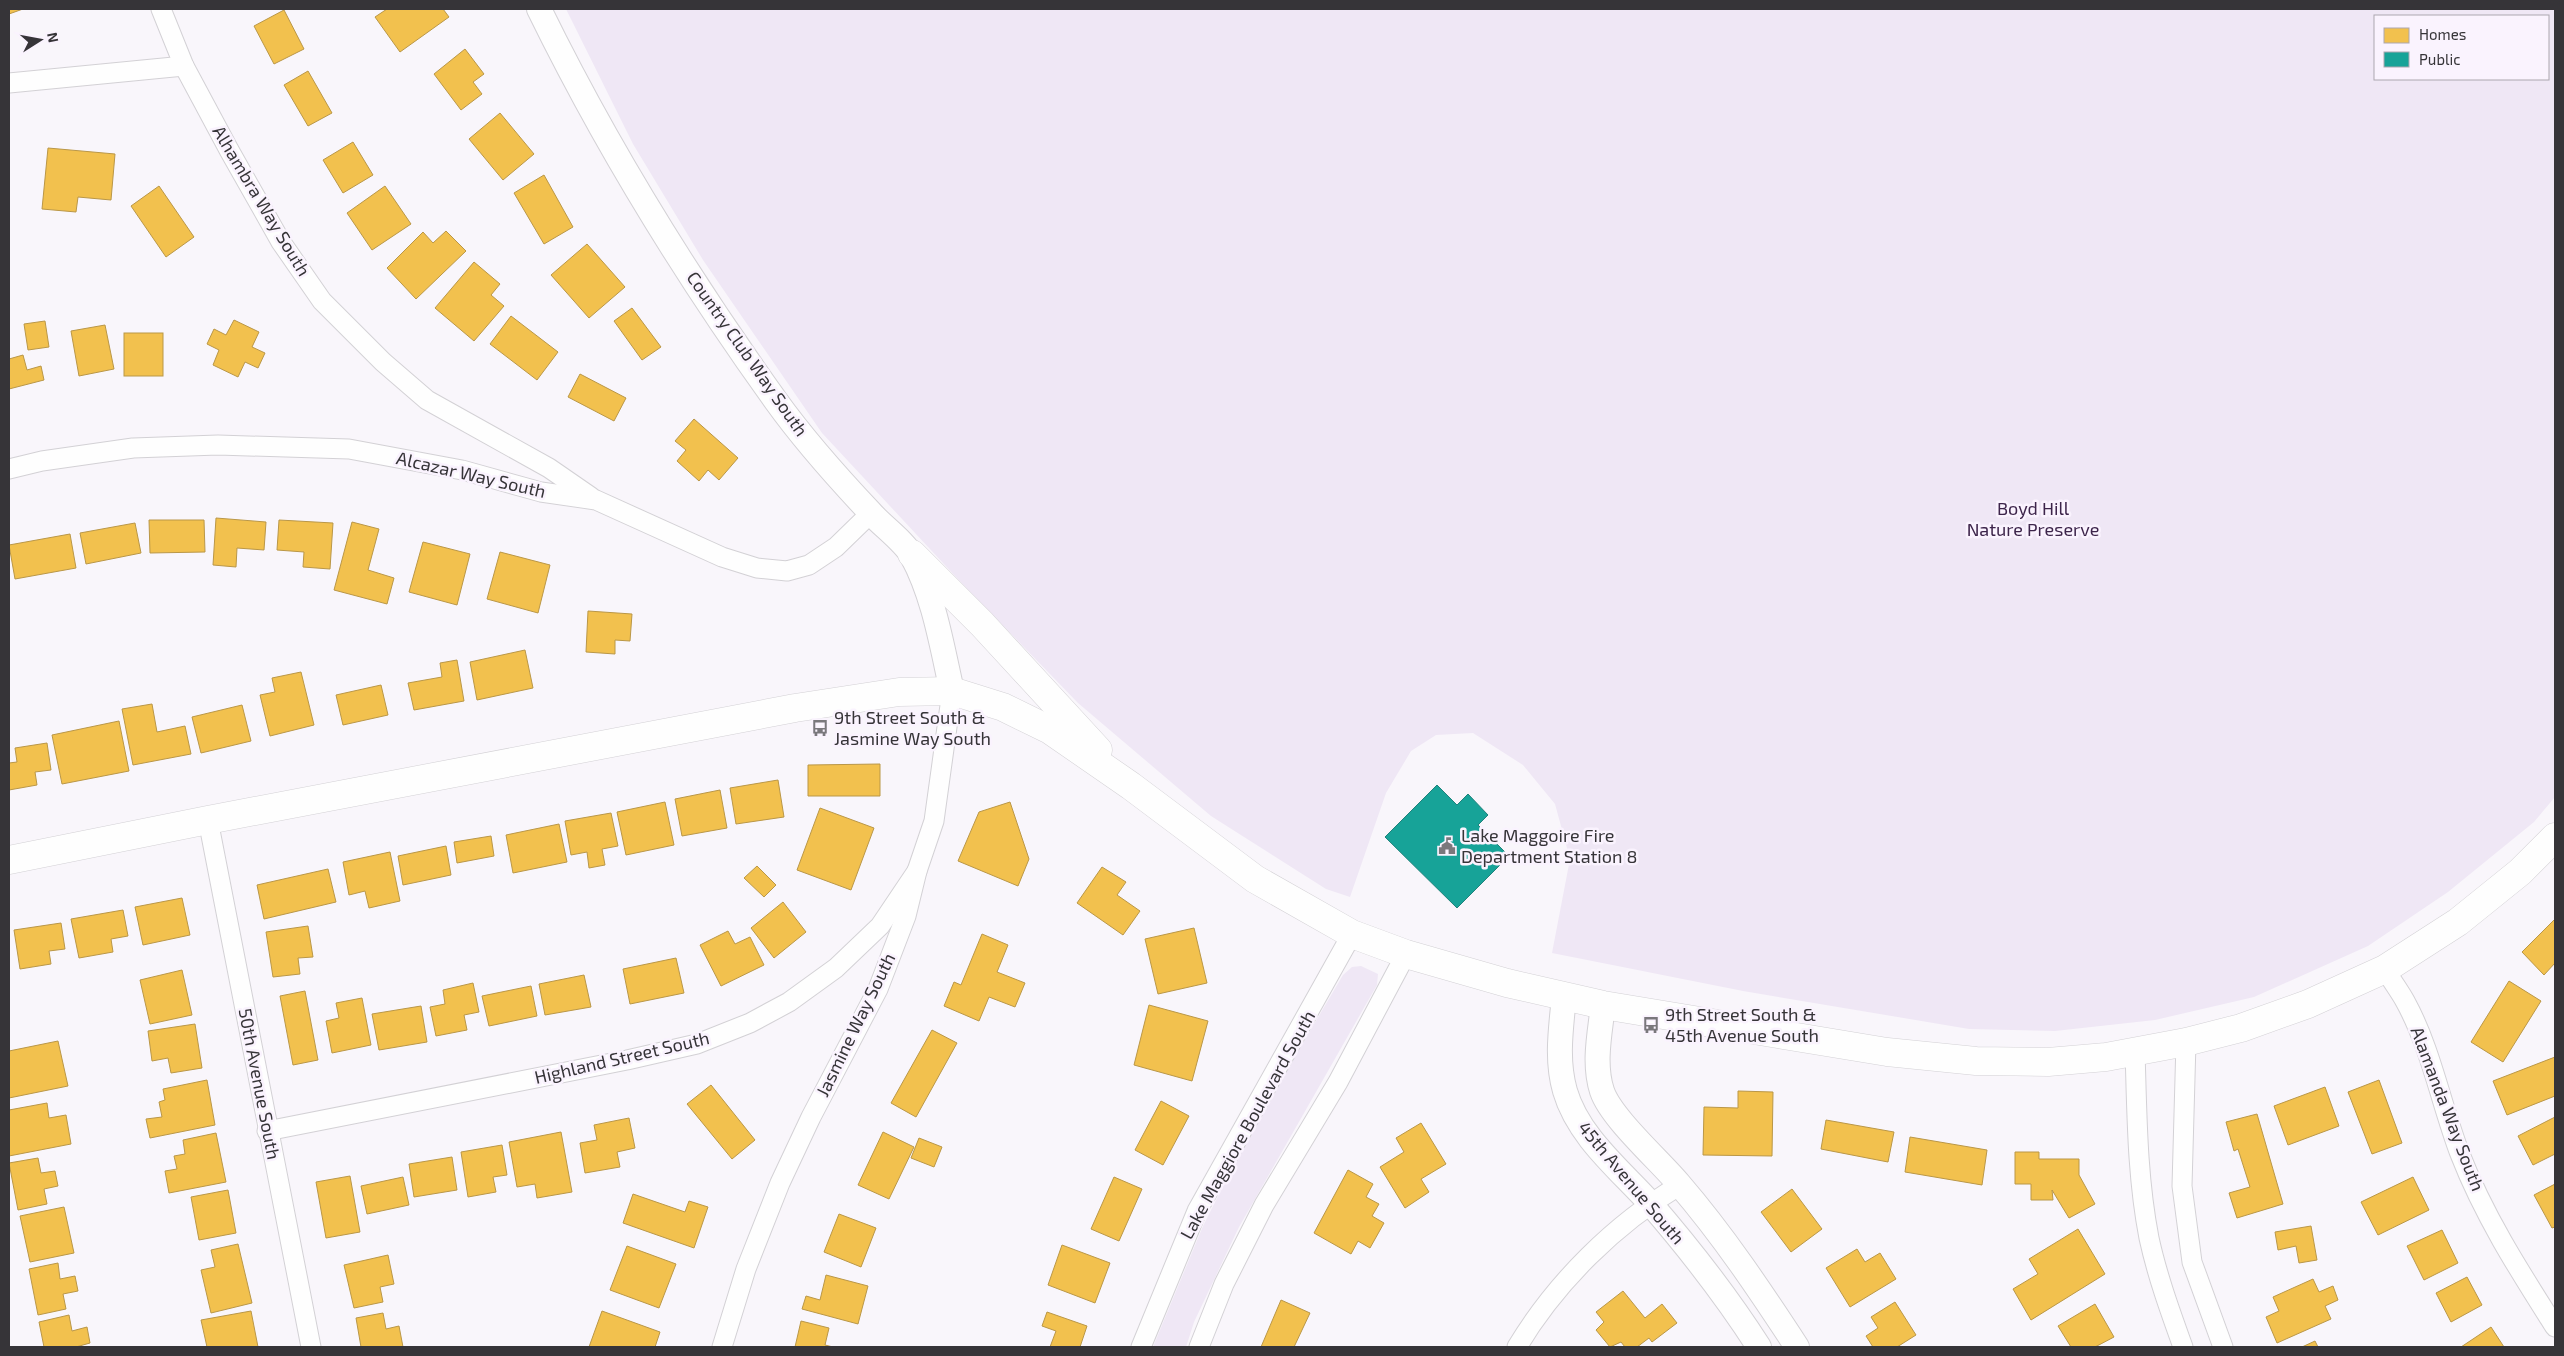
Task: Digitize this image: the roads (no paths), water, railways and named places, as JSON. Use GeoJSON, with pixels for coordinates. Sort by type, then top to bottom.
{"type":"FeatureCollection","features":[{"type":"Feature","properties":{"kind":"main road"},"geometry":{"type":"LineString","coordinates":[[912,554],[982,624],[1131,786]]}},
{"type":"Feature","properties":{"kind":"main road"},"geometry":{"type":"LineString","coordinates":[[9,860],[795,708],[899,692],[952,692],[1003,707],[1050,730],[1131,786],[1255,879],[1352,934],[1406,954],[1564,997],[1603,1005],[1887,1052],[1976,1061],[2048,1062],[2106,1057],[2186,1042],[2242,1028],[2300,1007],[2385,969],[2458,922],[2520,872],[2555,837]]}},
{"type":"Feature","properties":{"kind":"street","name":"Alhambra Way South"},"geometry":{"type":"LineString","coordinates":[[161,9],[184,66],[281,242],[322,300],[383,362],[427,400],[549,468],[596,500]]}},
{"type":"Feature","properties":{"kind":"street","name":"Country Club Way South"},"geometry":{"type":"LineString","coordinates":[[539,9],[572,75],[613,148],[694,282],[777,402],[833,471],[912,554],[923,581],[939,632],[952,692]]}},
{"type":"Feature","properties":{"kind":"street"},"geometry":{"type":"LineString","coordinates":[[9,83],[184,66]]}},
{"type":"Feature","properties":{"kind":"street","name":"Alcazar Way South"},"geometry":{"type":"LineString","coordinates":[[9,469],[42,461],[133,448],[218,445],[349,449],[462,470],[541,492],[596,500],[722,557],[758,568],[787,571],[809,565],[836,547],[871,513]]}},
{"type":"Feature","properties":{"kind":"street","name":"Jasmine Way South"},"geometry":{"type":"LineString","coordinates":[[722,1347],[746,1269],[780,1183],[811,1117],[878,988],[906,916],[917,871],[934,821],[952,692]]}},
{"type":"Feature","properties":{"kind":"street","name":"50th Avenue South"},"geometry":{"type":"LineString","coordinates":[[208,820],[267,1131],[311,1347]]}},
{"type":"Feature","properties":{"kind":"street","name":"Highland Street South"},"geometry":{"type":"LineString","coordinates":[[267,1131],[627,1060],[697,1044],[732,1030],[789,1002],[836,968],[880,926],[917,871]]}},
{"type":"Feature","properties":{"kind":"street","name":"Lake Maggiore Boulevard South"},"geometry":{"type":"LineString","coordinates":[[1141,1347],[1197,1211],[1352,934]]}},
{"type":"Feature","properties":{"kind":"street"},"geometry":{"type":"LineString","coordinates":[[1199,1347],[1224,1284],[1264,1205],[1338,1082],[1406,954]]}},
{"type":"Feature","properties":{"kind":"street","name":"Alamanda Way South"},"geometry":{"type":"LineString","coordinates":[[2385,969],[2406,1002],[2422,1041],[2460,1154],[2480,1198],[2514,1263],[2555,1327]]}},
{"type":"Feature","properties":{"kind":"street","name":"45th Avenue South"},"geometry":{"type":"LineString","coordinates":[[1564,997],[1560,1064],[1565,1092],[1577,1119],[1604,1155],[1650,1203],[1759,1347]]}},
{"type":"Feature","properties":{"kind":"street","name":"45th Avenue South"},"geometry":{"type":"LineString","coordinates":[[1603,1005],[1597,1062],[1602,1092],[1623,1123],[1680,1185],[1756,1285],[1797,1347]]}},
{"type":"Feature","properties":{"kind":"street"},"geometry":{"type":"LineString","coordinates":[[2186,1042],[2182,1186],[2192,1262],[2223,1347]]}},
{"type":"Feature","properties":{"kind":"street"},"geometry":{"type":"LineString","coordinates":[[2135,1051],[2140,1179],[2148,1228],[2164,1293],[2183,1347]]}},
{"type":"Feature","properties":{"kind":"street"},"geometry":{"type":"LineString","coordinates":[[1517,1347],[1567,1280],[1615,1231],[1650,1203],[1680,1185]]}},
{"type":"Feature","properties":{"kind":"place","name":"9th Street South & Jasmine Way South"},"geometry":{"type":"Point","coordinates":[820,728]}},
{"type":"Feature","properties":{"kind":"place","name":"Lake Maggoire Fire Department Station 8"},"geometry":{"type":"Point","coordinates":[1447,846]}},
{"type":"Feature","properties":{"kind":"place","name":"9th Street South & 45th Avenue South"},"geometry":{"type":"Point","coordinates":[1651,1025]}},
{"type":"Feature","properties":{"kind":"park label","name":"Boyd Hill Nature Preserve"},"geometry":{"type":"Point","coordinates":[2033,519]}}]}
